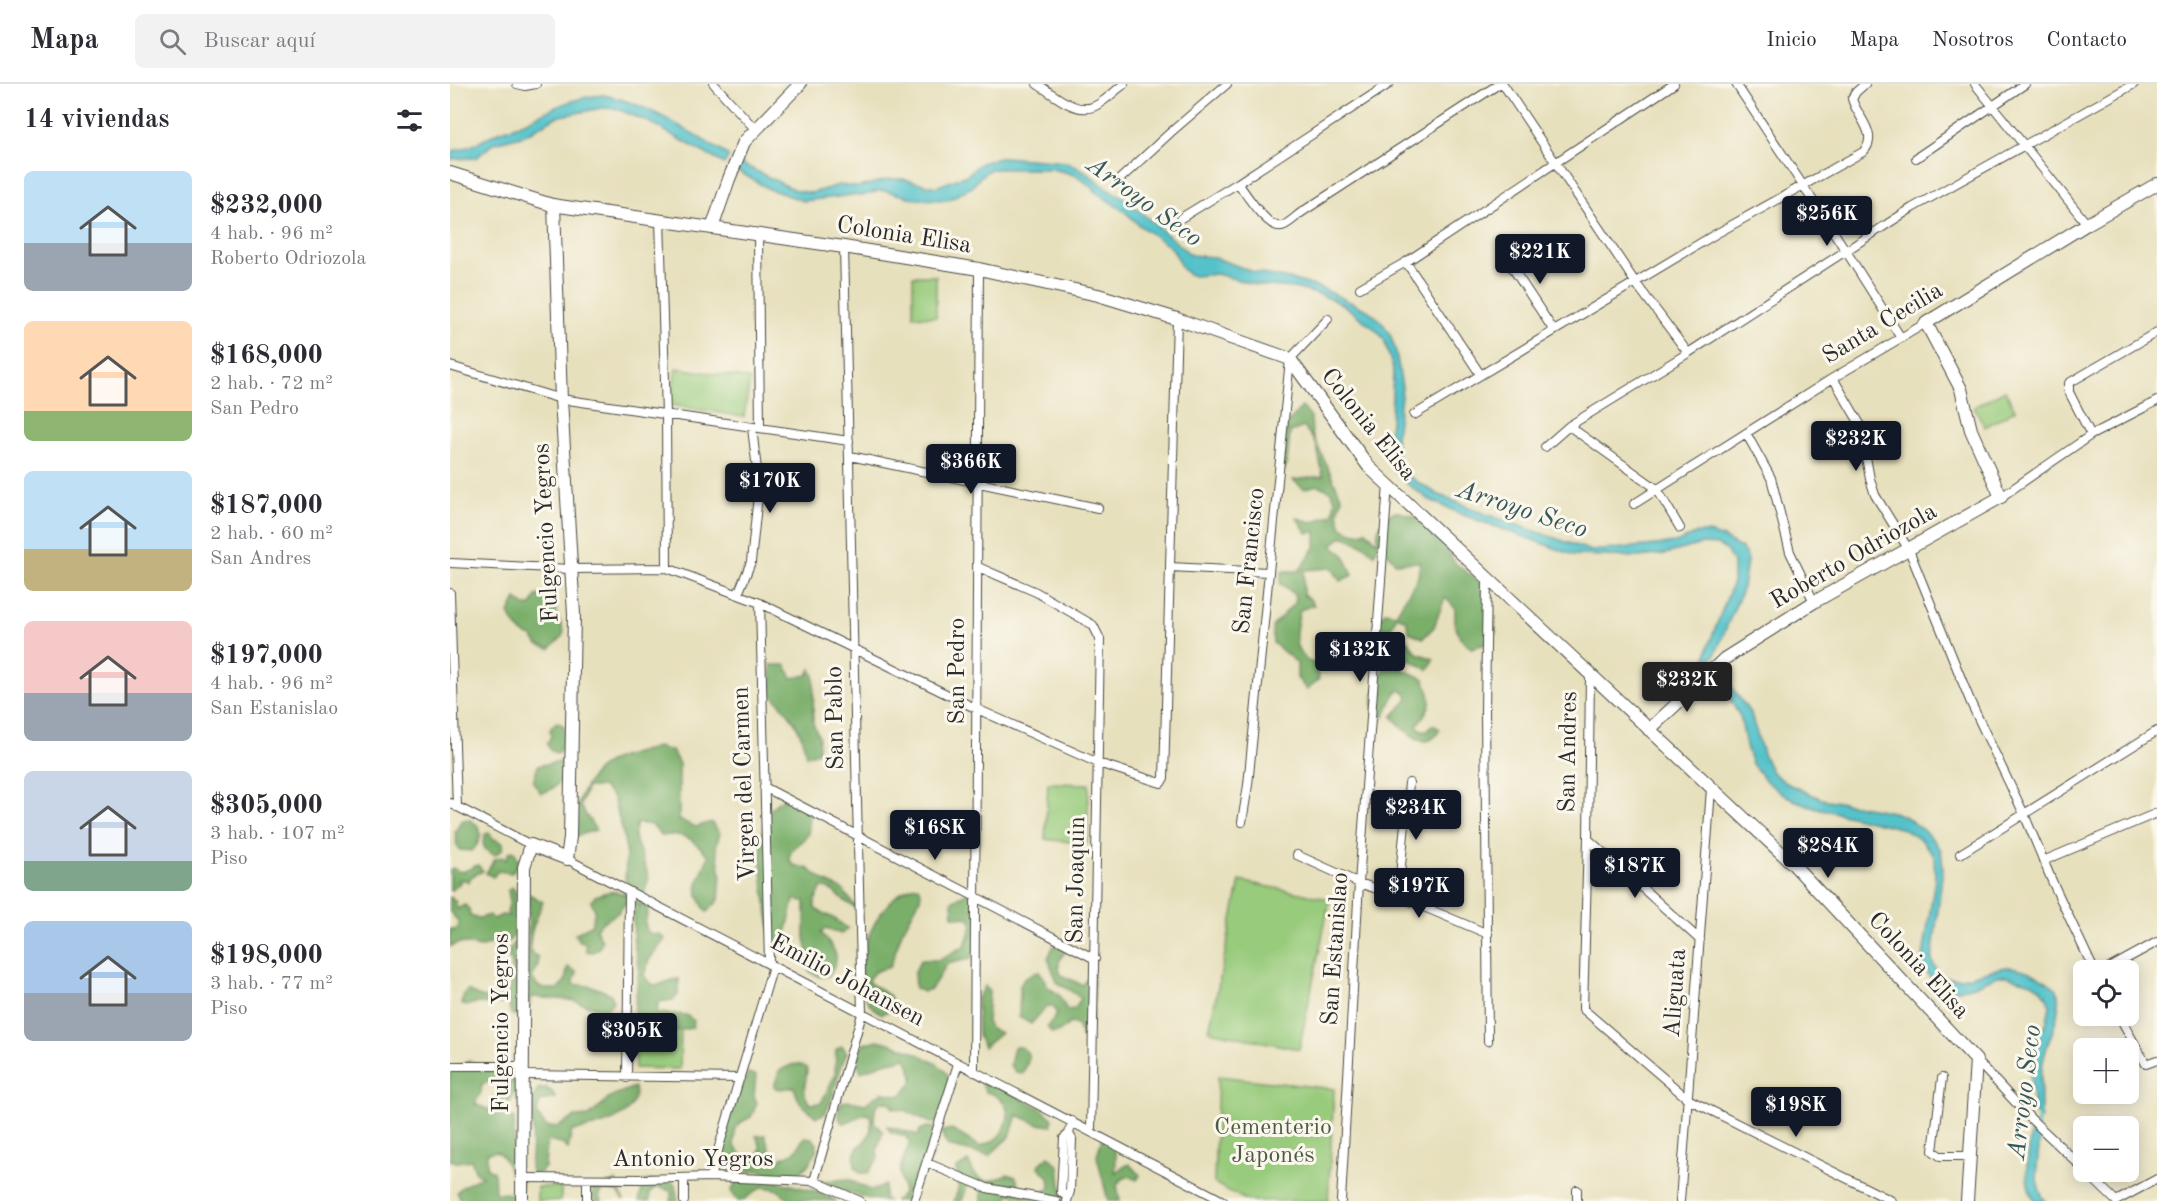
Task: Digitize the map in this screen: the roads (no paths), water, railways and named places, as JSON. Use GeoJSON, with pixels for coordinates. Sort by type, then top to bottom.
{"type":"FeatureCollection","features":[{"type":"Feature","properties":{"kind":"street"},"geometry":{"type":"LineString","coordinates":[[517,84],[525,86],[536,84]]}},
{"type":"Feature","properties":{"kind":"street"},"geometry":{"type":"LineString","coordinates":[[714,84],[755,129]]}},
{"type":"Feature","properties":{"kind":"street"},"geometry":{"type":"LineString","coordinates":[[712,228],[739,153],[755,129],[800,84]]}},
{"type":"Feature","properties":{"kind":"street"},"geometry":{"type":"LineString","coordinates":[[1037,84],[1073,106],[1084,109],[1096,106],[1124,84]]}},
{"type":"Feature","properties":{"kind":"street"},"geometry":{"type":"LineString","coordinates":[[1120,179],[1227,84]]}},
{"type":"Feature","properties":{"kind":"street"},"geometry":{"type":"LineString","coordinates":[[1181,218],[1389,84]]}},
{"type":"Feature","properties":{"kind":"street"},"geometry":{"type":"LineString","coordinates":[[1238,183],[1267,221],[1278,227],[1284,225],[1501,84],[1635,282],[1688,353]]}},
{"type":"Feature","properties":{"kind":"street"},"geometry":{"type":"LineString","coordinates":[[1360,288],[1406,262],[1674,84]]}},
{"type":"Feature","properties":{"kind":"street"},"geometry":{"type":"LineString","coordinates":[[1736,84],[1846,250],[1901,338]]}},
{"type":"Feature","properties":{"kind":"street"},"geometry":{"type":"LineString","coordinates":[[1414,415],[1635,282],[1803,184],[1863,152],[1869,145],[1870,135],[1852,99],[1865,84]]}},
{"type":"Feature","properties":{"kind":"street"},"geometry":{"type":"LineString","coordinates":[[1975,84],[2087,224]]}},
{"type":"Feature","properties":{"kind":"street"},"geometry":{"type":"LineString","coordinates":[[1916,158],[2025,84]]}},
{"type":"Feature","properties":{"kind":"street"},"geometry":{"type":"LineString","coordinates":[[1545,447],[1569,426],[1688,353],[1912,208],[2134,84]]}},
{"type":"Feature","properties":{"kind":"street","name":"Colonia Elisa"},"geometry":{"type":"LineString","coordinates":[[450,173],[554,205],[980,269],[1098,295],[1177,319],[1290,359],[1369,467],[1487,580],[1792,863],[2036,1124],[2073,1159]]}},
{"type":"Feature","properties":{"kind":"street","name":"Santa Cecilia"},"geometry":{"type":"LineString","coordinates":[[1634,504],[1833,378],[2157,184]]}},
{"type":"Feature","properties":{"kind":"street","name":"Fulgencio Yegros"},"geometry":{"type":"LineString","coordinates":[[554,205],[561,399],[574,614],[570,837],[567,859]]}},
{"type":"Feature","properties":{"kind":"street"},"geometry":{"type":"LineString","coordinates":[[660,220],[666,414],[667,568]]}},
{"type":"Feature","properties":{"kind":"street"},"geometry":{"type":"LineString","coordinates":[[738,594],[751,562],[759,486],[756,428],[758,235]]}},
{"type":"Feature","properties":{"kind":"street","name":"San Pablo"},"geometry":{"type":"LineString","coordinates":[[814,1181],[862,1014],[844,248]]}},
{"type":"Feature","properties":{"kind":"street"},"geometry":{"type":"LineString","coordinates":[[1504,255],[1554,331]]}},
{"type":"Feature","properties":{"kind":"street"},"geometry":{"type":"LineString","coordinates":[[1406,262],[1479,374]]}},
{"type":"Feature","properties":{"kind":"street","name":"San Pedro"},"geometry":{"type":"LineString","coordinates":[[974,1072],[980,269]]}},
{"type":"Feature","properties":{"kind":"street"},"geometry":{"type":"LineString","coordinates":[[450,563],[570,569],[667,568],[760,603],[854,650],[1098,763],[1159,783],[1163,780],[1177,319]]}},
{"type":"Feature","properties":{"kind":"street"},"geometry":{"type":"LineString","coordinates":[[1290,359],[1328,319]]}},
{"type":"Feature","properties":{"kind":"street"},"geometry":{"type":"LineString","coordinates":[[1926,323],[1961,389],[1971,430],[2001,497]]}},
{"type":"Feature","properties":{"kind":"street"},"geometry":{"type":"LineString","coordinates":[[2091,435],[2069,392],[2070,383],[2157,332]]}},
{"type":"Feature","properties":{"kind":"street","name":"San Francisco"},"geometry":{"type":"LineString","coordinates":[[1242,822],[1248,785],[1290,359]]}},
{"type":"Feature","properties":{"kind":"street"},"geometry":{"type":"LineString","coordinates":[[450,366],[561,399],[849,441]]}},
{"type":"Feature","properties":{"kind":"street"},"geometry":{"type":"LineString","coordinates":[[1833,378],[1860,424],[1875,495],[1909,550],[1971,703],[2089,960]]}},
{"type":"Feature","properties":{"kind":"street","name":"Roberto Odriozola"},"geometry":{"type":"LineString","coordinates":[[1649,730],[1724,659],[1814,602],[2001,497],[2091,435],[2157,400]]}},
{"type":"Feature","properties":{"kind":"street"},"geometry":{"type":"LineString","coordinates":[[1569,426],[1657,489],[1680,528]]}},
{"type":"Feature","properties":{"kind":"street"},"geometry":{"type":"LineString","coordinates":[[1746,433],[1773,483],[1791,555],[1814,602]]}},
{"type":"Feature","properties":{"kind":"street"},"geometry":{"type":"LineString","coordinates":[[850,456],[1098,508]]}},
{"type":"Feature","properties":{"kind":"street","name":"San Estanislao"},"geometry":{"type":"LineString","coordinates":[[1341,1201],[1359,883],[1388,484]]}},
{"type":"Feature","properties":{"kind":"street","name":"San Joaquin"},"geometry":{"type":"LineString","coordinates":[[978,567],[1036,592],[1093,625],[1100,639],[1091,1131]]}},
{"type":"Feature","properties":{"kind":"street"},"geometry":{"type":"LineString","coordinates":[[1170,567],[1268,572]]}},
{"type":"Feature","properties":{"kind":"street"},"geometry":{"type":"LineString","coordinates":[[1487,580],[1485,747],[1488,1041]]}},
{"type":"Feature","properties":{"kind":"street"},"geometry":{"type":"LineString","coordinates":[[450,593],[453,805]]}},
{"type":"Feature","properties":{"kind":"street","name":"Virgen del Carmen"},"geometry":{"type":"LineString","coordinates":[[710,1177],[771,964],[760,603]]}},
{"type":"Feature","properties":{"kind":"street","name":"San Andres"},"geometry":{"type":"LineString","coordinates":[[1590,675],[1583,1009],[1688,1098]]}},
{"type":"Feature","properties":{"kind":"street"},"geometry":{"type":"LineString","coordinates":[[1960,854],[2157,731]]}},
{"type":"Feature","properties":{"kind":"street"},"geometry":{"type":"LineString","coordinates":[[1398,896],[1409,783]]}},
{"type":"Feature","properties":{"kind":"street"},"geometry":{"type":"LineString","coordinates":[[764,787],[1095,959]]}},
{"type":"Feature","properties":{"kind":"street","name":"Aliguata"},"geometry":{"type":"LineString","coordinates":[[1680,1201],[1711,789]]}},
{"type":"Feature","properties":{"kind":"street","name":"Emilio Johansen"},"geometry":{"type":"LineString","coordinates":[[453,805],[531,845],[567,859],[958,1064],[1091,1131],[1209,1197],[1223,1201]]}},
{"type":"Feature","properties":{"kind":"street"},"geometry":{"type":"LineString","coordinates":[[2043,861],[2157,813]]}},
{"type":"Feature","properties":{"kind":"street"},"geometry":{"type":"LineString","coordinates":[[1588,839],[1700,940]]}},
{"type":"Feature","properties":{"kind":"street","name":"Fulgencio Yegros"},"geometry":{"type":"LineString","coordinates":[[522,1201],[524,867],[531,845]]}},
{"type":"Feature","properties":{"kind":"street"},"geometry":{"type":"LineString","coordinates":[[1297,855],[1359,883],[1398,896],[1488,934]]}},
{"type":"Feature","properties":{"kind":"street"},"geometry":{"type":"LineString","coordinates":[[627,1078],[629,892]]}},
{"type":"Feature","properties":{"kind":"street"},"geometry":{"type":"LineString","coordinates":[[2124,960],[2157,942]]}},
{"type":"Feature","properties":{"kind":"street"},"geometry":{"type":"LineString","coordinates":[[2125,1026],[2146,1064],[2157,1059]]}},
{"type":"Feature","properties":{"kind":"street"},"geometry":{"type":"LineString","coordinates":[[1967,1201],[1976,1060]]}},
{"type":"Feature","properties":{"kind":"street"},"geometry":{"type":"LineString","coordinates":[[914,1201],[958,1064]]}},
{"type":"Feature","properties":{"kind":"street"},"geometry":{"type":"LineString","coordinates":[[450,1066],[627,1078],[740,1078]]}},
{"type":"Feature","properties":{"kind":"street"},"geometry":{"type":"LineString","coordinates":[[1942,1078],[1933,1151],[1940,1156],[1970,1156]]}},
{"type":"Feature","properties":{"kind":"street"},"geometry":{"type":"LineString","coordinates":[[1688,1098],[1892,1201]]}},
{"type":"Feature","properties":{"kind":"street"},"geometry":{"type":"LineString","coordinates":[[1067,1199],[1061,1192],[1064,1138],[1069,1134],[1072,1121]]}},
{"type":"Feature","properties":{"kind":"street"},"geometry":{"type":"LineString","coordinates":[[927,1163],[987,1188],[1056,1201]]}},
{"type":"Feature","properties":{"kind":"street","name":"Antonio Yegros"},"geometry":{"type":"LineString","coordinates":[[522,1178],[684,1179],[710,1177],[814,1181],[860,1201]]}},
{"type":"Feature","properties":{"kind":"street"},"geometry":{"type":"LineString","coordinates":[[587,1179],[587,1201]]}},
{"type":"Feature","properties":{"kind":"street"},"geometry":{"type":"LineString","coordinates":[[684,1179],[684,1201]]}},
{"type":"Feature","properties":{"kind":"street"},"geometry":{"type":"LineString","coordinates":[[2116,1201],[2157,1179]]}},
{"type":"Feature","properties":{"kind":"street","name":"Colonia Elisa"},"geometry":{"type":"LineString","coordinates":[[2097,1182],[2116,1201]]}},
{"type":"Feature","properties":{"kind":"street"},"geometry":{"type":"LineString","coordinates":[[1577,1190],[1577,1201]]}},
{"type":"Feature","properties":{"kind":"water"},"geometry":{"type":"Polygon","coordinates":[[[604,95],[653,112],[729,156],[724,164],[649,122],[617,109],[602,108],[556,117],[525,135],[494,143],[476,158],[450,159],[450,151],[469,147],[558,106],[591,96],[604,95]]]}},
{"type":"Feature","properties":{"kind":"water"},"geometry":{"type":"Polygon","coordinates":[[[1003,157],[1067,162],[1123,197],[1191,255],[1213,257],[1254,272],[1321,288],[1369,311],[1381,321],[1390,334],[1396,352],[1402,387],[1396,437],[1397,456],[1401,466],[1411,478],[1439,495],[1592,551],[1676,543],[1697,533],[1709,533],[1721,537],[1739,547],[1745,553],[1747,561],[1743,587],[1715,655],[1705,664],[1708,647],[1733,582],[1733,563],[1726,550],[1717,545],[1702,544],[1666,554],[1639,557],[1574,555],[1463,515],[1428,499],[1402,480],[1390,464],[1387,446],[1391,421],[1393,369],[1384,339],[1375,329],[1342,304],[1321,295],[1294,288],[1256,285],[1217,274],[1194,276],[1189,274],[1182,269],[1175,253],[1168,245],[1140,226],[1125,212],[1077,176],[1052,169],[991,169],[972,187],[948,200],[916,199],[878,191],[862,196],[804,201],[769,189],[737,171],[740,163],[795,190],[811,193],[839,185],[858,187],[890,179],[903,179],[936,187],[967,175],[981,163],[1003,157]]]}},
{"type":"Feature","properties":{"kind":"water"},"geometry":{"type":"Polygon","coordinates":[[[1721,672],[1751,714],[1763,754],[1772,772],[1786,783],[1822,799],[1893,812],[1906,817],[1930,836],[1941,850],[1943,867],[1932,960],[1939,976],[1967,977],[2010,967],[2035,975],[2057,989],[2057,1016],[2041,1072],[2041,1118],[2034,1112],[2028,1052],[2032,1041],[2046,1024],[2050,1006],[2046,995],[2032,983],[2007,976],[1997,976],[1958,990],[1938,986],[1932,981],[1922,963],[1935,878],[1934,856],[1922,841],[1904,829],[1796,801],[1779,792],[1765,780],[1752,764],[1740,716],[1714,679],[1721,672]]]}},
{"type":"Feature","properties":{"kind":"water"},"geometry":{"type":"Polygon","coordinates":[[[2031,1131],[2040,1139],[2037,1179],[2045,1201],[2035,1201],[2028,1185],[2027,1167],[2031,1131]]]}},
{"type":"Feature","properties":{"kind":"waterway","name":"Arroyo Seco"},"geometry":{"type":"LineString","coordinates":[[2036,1139],[2039,1112]]}},
{"type":"Feature","properties":{"kind":"park label","name":"Cementerio Japonés"},"geometry":{"type":"Point","coordinates":[1273,1142]}}]}
